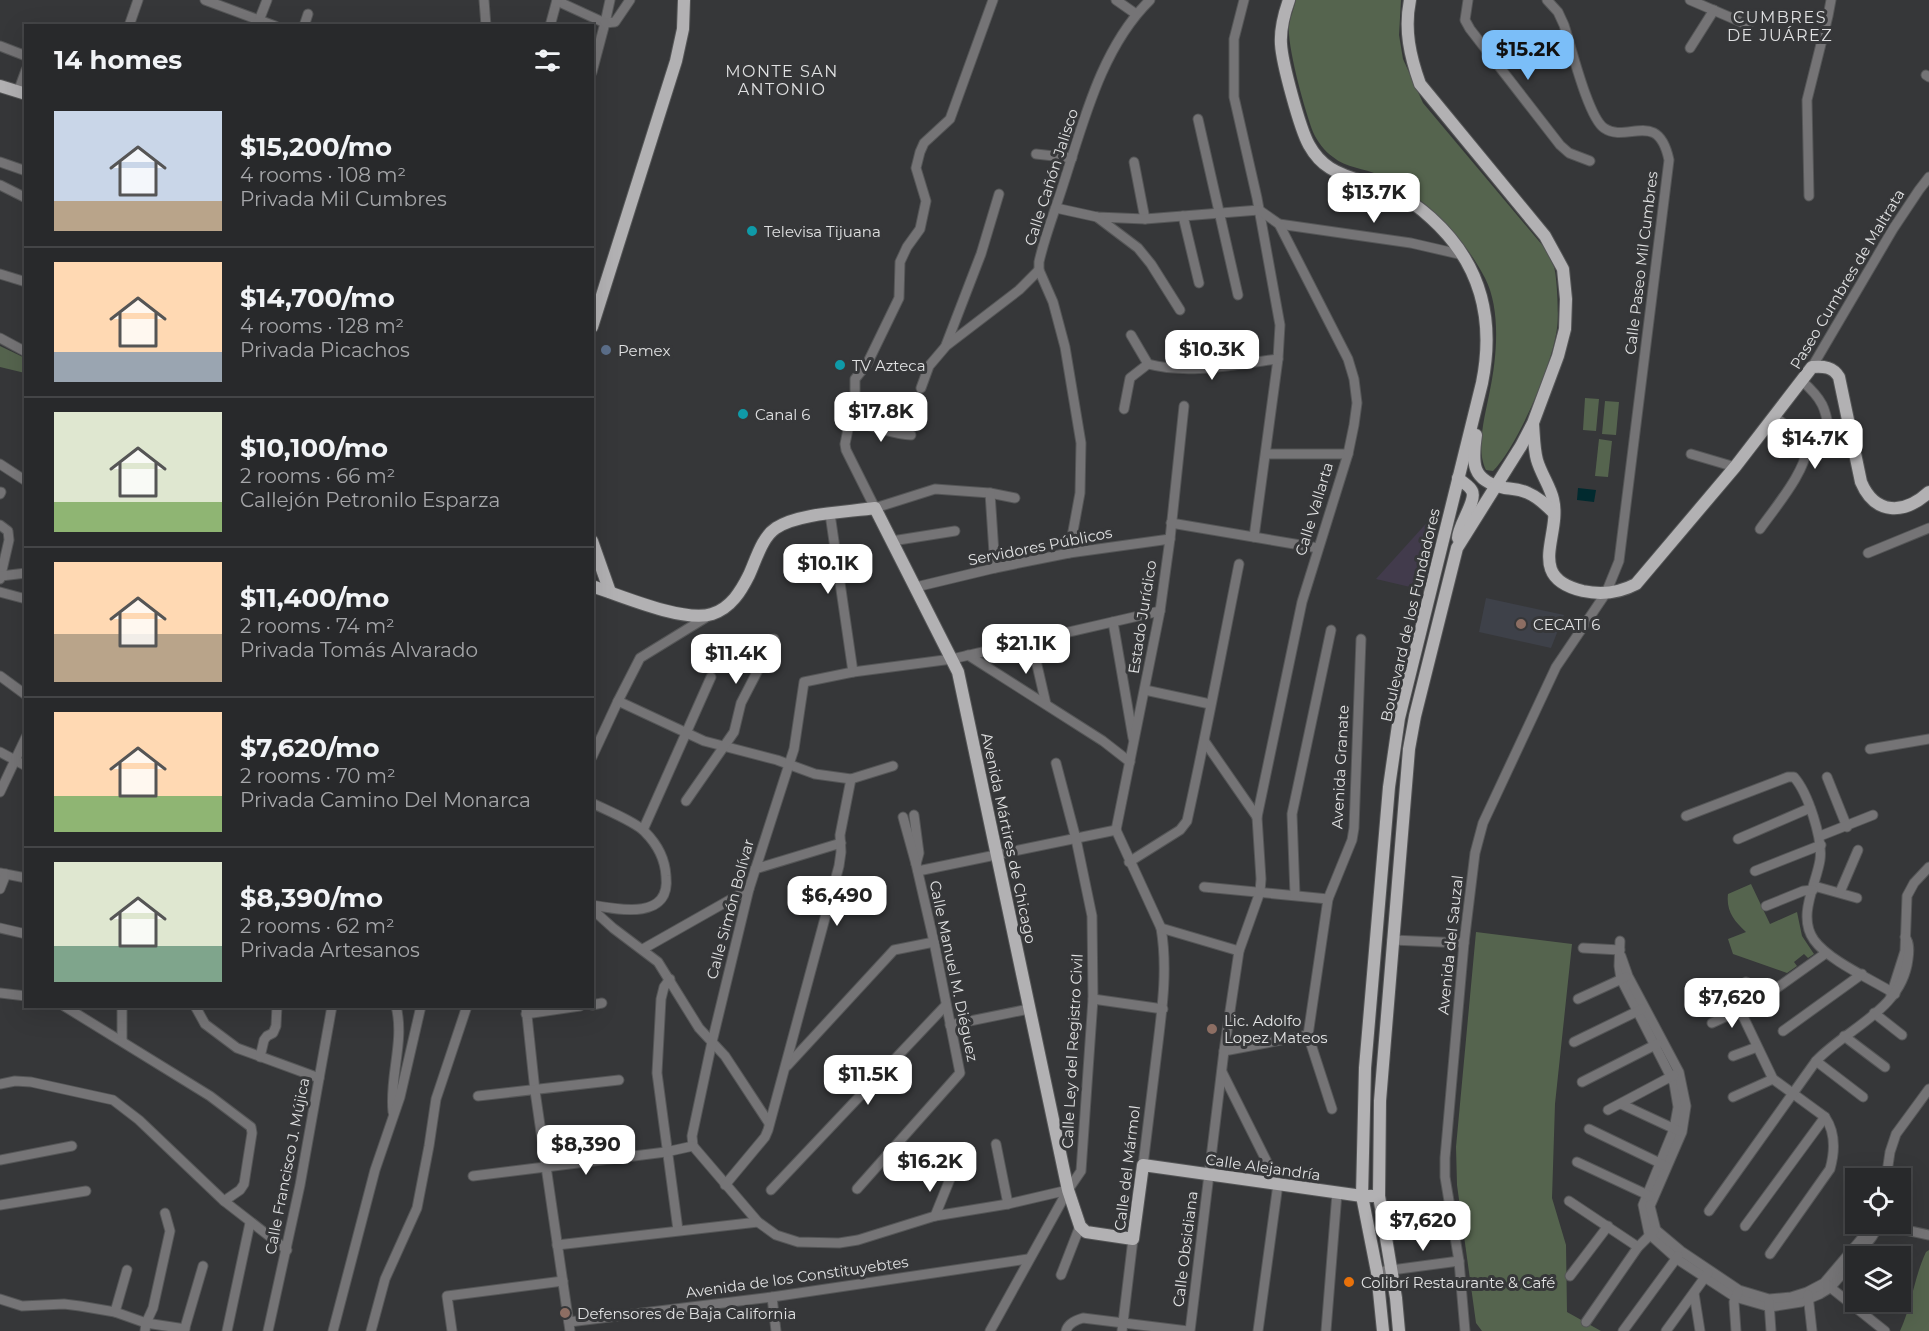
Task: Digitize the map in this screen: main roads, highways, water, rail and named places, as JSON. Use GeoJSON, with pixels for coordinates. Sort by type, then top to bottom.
{"type":"FeatureCollection","features":[{"type":"Feature","properties":{"kind":"main road"},"geometry":{"type":"LineString","coordinates":[[594,315],[597,297],[676,61],[683,29],[684,0]]}},
{"type":"Feature","properties":{"kind":"main road","name":"Boulevard de los Fundadores"},"geometry":{"type":"LineString","coordinates":[[1289,0],[1281,46],[1303,131],[1309,145],[1318,158],[1330,168],[1403,197],[1437,224],[1463,255],[1473,272],[1482,296],[1487,327],[1485,365],[1399,718],[1389,788],[1365,1068],[1362,1196],[1377,1272],[1383,1331]]}},
{"type":"Feature","properties":{"kind":"main road","name":"Boulevard de los Fundadores"},"geometry":{"type":"LineString","coordinates":[[1399,1331],[1392,1270],[1379,1196],[1380,1101],[1409,749],[1457,548],[1533,423],[1558,356],[1565,329],[1566,298],[1563,269],[1545,236],[1420,84],[1408,41],[1407,14],[1410,0]]}},
{"type":"Feature","properties":{"kind":"main road"},"geometry":{"type":"LineString","coordinates":[[0,86],[22,93]]}},
{"type":"Feature","properties":{"kind":"main road","name":"Paseo Cumbres de Maltrata"},"geometry":{"type":"LineString","coordinates":[[1533,423],[1537,459],[1554,500],[1549,565],[1557,579],[1568,587],[1589,592],[1622,592],[1636,584],[1735,467],[1812,367],[1824,366],[1835,371],[1839,377],[1861,482],[1866,493],[1879,505],[1902,508],[1917,503],[1929,492]]}},
{"type":"Feature","properties":{"kind":"main road"},"geometry":{"type":"LineString","coordinates":[[1476,405],[1474,466],[1481,477],[1495,485],[1528,493],[1538,498],[1554,513]]}},
{"type":"Feature","properties":{"kind":"main road"},"geometry":{"type":"LineString","coordinates":[[1457,548],[1459,529],[1473,498],[1472,490],[1458,478]]}},
{"type":"Feature","properties":{"kind":"main road","name":"Avenida Mártires de Chicago"},"geometry":{"type":"LineString","coordinates":[[610,592],[678,614],[694,616],[712,614],[728,605],[740,593],[770,532],[794,519],[875,508],[958,672],[1068,1190],[1080,1226]]}},
{"type":"Feature","properties":{"kind":"main road"},"geometry":{"type":"LineString","coordinates":[[594,547],[610,592]]}},
{"type":"Feature","properties":{"kind":"main road"},"geometry":{"type":"LineString","coordinates":[[594,587],[610,592]]}},
{"type":"Feature","properties":{"kind":"main road"},"geometry":{"type":"LineString","coordinates":[[1389,788],[1397,795],[1402,821]]}},
{"type":"Feature","properties":{"kind":"main road","name":"Calle Alejandría"},"geometry":{"type":"LineString","coordinates":[[1143,1165],[1337,1193],[1379,1196]]}},
{"type":"Feature","properties":{"kind":"main road","name":"Calle del Mármol"},"geometry":{"type":"LineString","coordinates":[[1080,1226],[1086,1232],[1133,1239],[1143,1165]]}},
{"type":"Feature","properties":{"kind":"water"},"geometry":{"type":"Polygon","coordinates":[[[1578,488],[1596,490],[1594,502],[1577,500],[1578,488]]]}},
{"type":"Feature","properties":{"kind":"place","name":"Televisa Tijuana"},"geometry":{"type":"Point","coordinates":[752,231]}},
{"type":"Feature","properties":{"kind":"place","name":"Pemex"},"geometry":{"type":"Point","coordinates":[606,350]}},
{"type":"Feature","properties":{"kind":"place","name":"TV Azteca"},"geometry":{"type":"Point","coordinates":[840,365]}},
{"type":"Feature","properties":{"kind":"place","name":"Canal 6"},"geometry":{"type":"Point","coordinates":[743,414]}},
{"type":"Feature","properties":{"kind":"place","name":"CECATI 6"},"geometry":{"type":"Point","coordinates":[1521,624]}},
{"type":"Feature","properties":{"kind":"place","name":"Lic. Adolfo Lopez Mateos"},"geometry":{"type":"Point","coordinates":[1212,1029]}},
{"type":"Feature","properties":{"kind":"place","name":"Colibrí Restaurante & Café"},"geometry":{"type":"Point","coordinates":[1349,1282]}},
{"type":"Feature","properties":{"kind":"place","name":"Defensores de Baja California"},"geometry":{"type":"Point","coordinates":[565,1313]}},
{"type":"Feature","properties":{"kind":"district","name":"CUMBRES DE JUÁREZ"},"geometry":{"type":"Point","coordinates":[1780,26]}},
{"type":"Feature","properties":{"kind":"district","name":"MONTE SAN ANTONIO"},"geometry":{"type":"Point","coordinates":[782,80]}}]}
